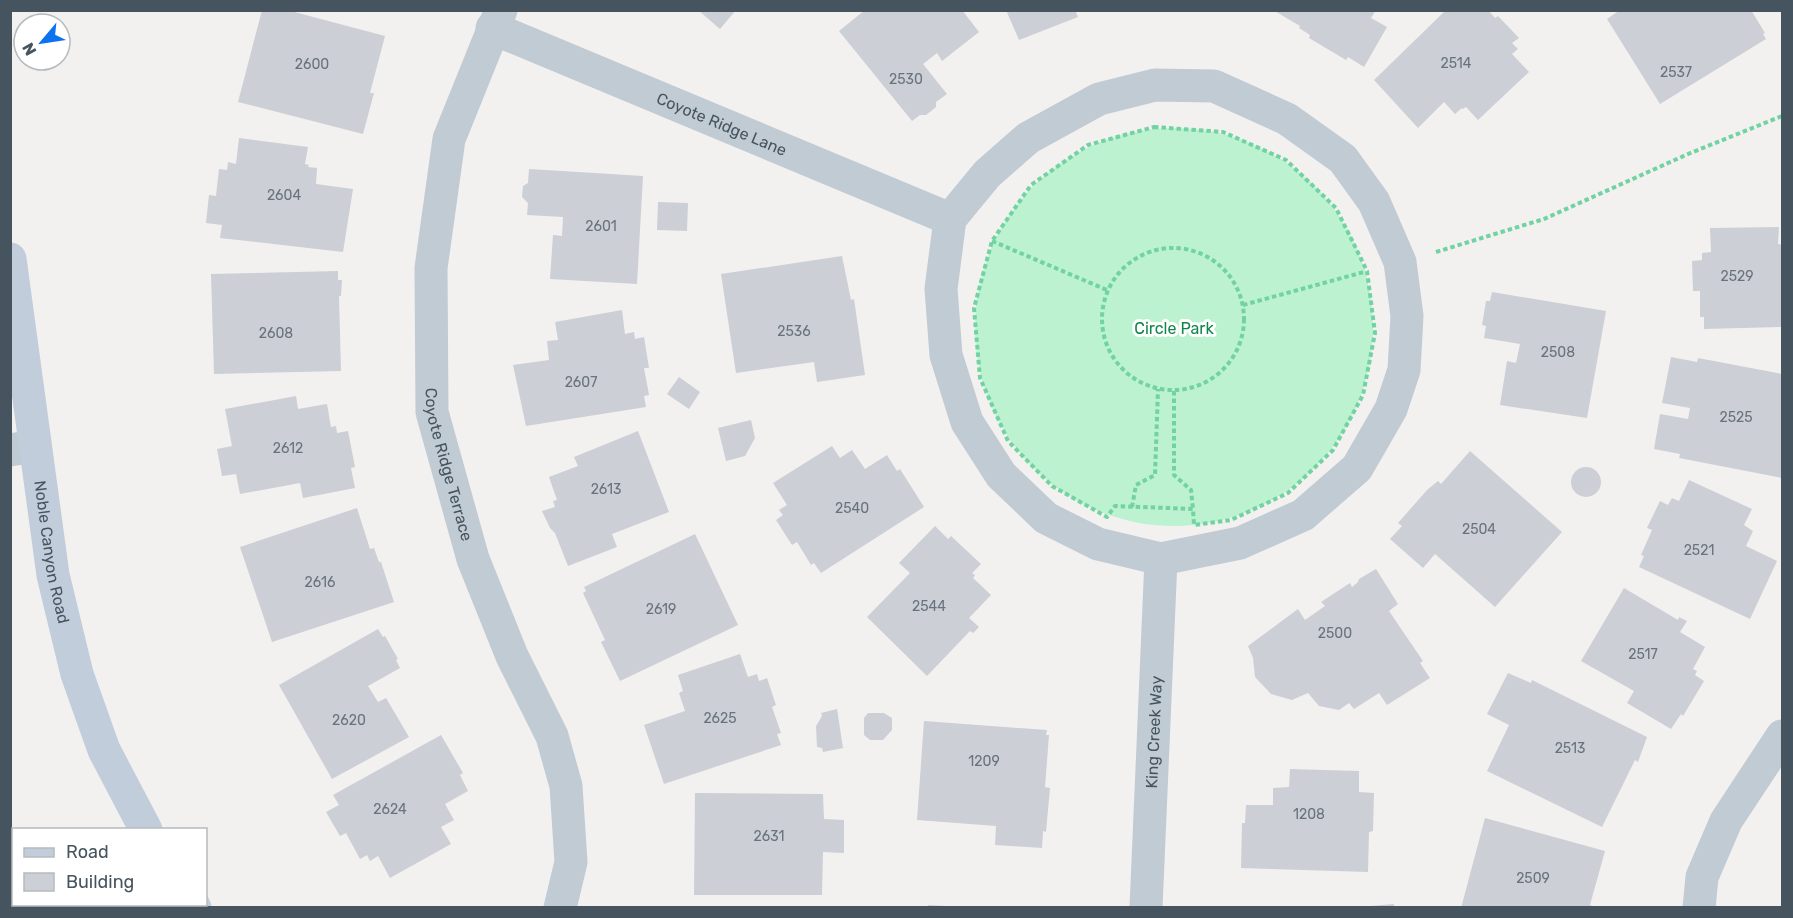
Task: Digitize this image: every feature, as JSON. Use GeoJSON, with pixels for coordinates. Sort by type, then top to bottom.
{"type":"FeatureCollection","features":[{"type":"Feature","properties":{"kind":"street","name":"Coyote Ridge Lane"},"geometry":{"type":"LineString","coordinates":[[497,19],[950,219]]}},
{"type":"Feature","properties":{"kind":"street","name":"Coyote Ridge Terrace"},"geometry":{"type":"LineString","coordinates":[[497,19],[449,139],[430,268],[432,412],[473,559],[512,656],[552,736],[566,786],[571,862],[560,908]]}},
{"type":"Feature","properties":{"kind":"street"},"geometry":{"type":"LineString","coordinates":[[1155,85],[1215,86],[1287,119],[1343,159],[1374,202],[1400,262],[1407,316],[1404,370],[1390,410],[1357,468],[1303,515],[1240,543],[1161,559],[1098,544],[1046,518],[1001,475],[967,422],[946,355],[941,289],[950,219],[987,174],[1028,138],[1099,99],[1155,85]]}},
{"type":"Feature","properties":{"kind":"street","name":"Noble Canyon Road"},"geometry":{"type":"LineString","coordinates":[[10,259],[22,448],[77,674],[104,750],[145,828]]}},
{"type":"Feature","properties":{"kind":"street","name":"King Creek Way"},"geometry":{"type":"LineString","coordinates":[[1146,908],[1161,559]]}},
{"type":"Feature","properties":{"kind":"street"},"geometry":{"type":"LineString","coordinates":[[1699,908],[1702,877],[1726,821],[1782,736]]}},
{"type":"Feature","properties":{"kind":"path"},"geometry":{"type":"LineString","coordinates":[[1435,252],[1544,219],[1688,154],[1782,116]]}},
{"type":"Feature","properties":{"kind":"path"},"geometry":{"type":"LineString","coordinates":[[1174,391],[1174,475],[1191,490],[1193,509],[1194,525],[1231,520],[1288,493],[1333,450],[1363,395],[1375,333],[1366,271],[1336,208],[1286,160],[1223,132],[1154,127],[1088,145],[1031,185],[992,241],[974,308],[980,378],[1008,441],[1052,486],[1107,517],[1115,506],[1193,509]]}},
{"type":"Feature","properties":{"kind":"path"},"geometry":{"type":"LineString","coordinates":[[992,241],[1107,290]]}},
{"type":"Feature","properties":{"kind":"path"},"geometry":{"type":"LineString","coordinates":[[1162,248],[1185,248],[1208,257],[1232,278],[1243,304],[1242,338],[1233,359],[1217,376],[1197,387],[1174,391],[1151,388],[1130,376],[1113,359],[1103,337],[1101,314],[1107,290],[1120,270],[1139,256],[1162,248]]}},
{"type":"Feature","properties":{"kind":"path"},"geometry":{"type":"LineString","coordinates":[[1243,304],[1366,271]]}},
{"type":"Feature","properties":{"kind":"path"},"geometry":{"type":"LineString","coordinates":[[1132,507],[1136,485],[1155,475],[1158,389]]}},
{"type":"Feature","properties":{"kind":"green space","name":"Circle Park"},"geometry":{"type":"Polygon","coordinates":[[[1174,128],[1213,132],[1250,143],[1285,161],[1315,186],[1340,216],[1358,251],[1369,288],[1373,327],[1369,366],[1358,403],[1340,438],[1315,468],[1285,493],[1250,511],[1213,522],[1174,526],[1135,522],[1098,511],[1063,493],[1033,468],[1008,438],[990,403],[979,366],[975,327],[979,288],[990,251],[1008,216],[1033,186],[1063,161],[1098,143],[1135,132],[1174,128]]]}},
{"type":"Feature","properties":{"kind":"building"},"geometry":{"type":"Polygon","coordinates":[[[262,10],[287,10],[385,36],[370,93],[374,93],[363,134],[238,102],[262,10]]]}},
{"type":"Feature","properties":{"kind":"building"},"geometry":{"type":"Polygon","coordinates":[[[698,10],[736,10],[720,29],[698,10]]]}},
{"type":"Feature","properties":{"kind":"building"},"geometry":{"type":"Polygon","coordinates":[[[865,10],[962,10],[979,32],[942,61],[937,53],[923,64],[947,94],[936,102],[936,107],[926,115],[920,115],[912,121],[839,31],[865,10]]]}},
{"type":"Feature","properties":{"kind":"building"},"geometry":{"type":"Polygon","coordinates":[[[1006,10],[1075,10],[1078,17],[1019,40],[1006,10]]]}},
{"type":"Feature","properties":{"kind":"building"},"geometry":{"type":"Polygon","coordinates":[[[1273,10],[1376,10],[1371,18],[1387,27],[1364,67],[1348,57],[1346,60],[1309,38],[1310,35],[1299,28],[1300,26],[1273,10]]]}},
{"type":"Feature","properties":{"kind":"building"},"geometry":{"type":"Polygon","coordinates":[[[1446,10],[1488,10],[1495,18],[1498,16],[1519,38],[1512,43],[1518,49],[1512,54],[1529,72],[1478,120],[1466,107],[1455,114],[1444,102],[1418,128],[1374,80],[1446,10]]]}},
{"type":"Feature","properties":{"kind":"building"},"geometry":{"type":"Polygon","coordinates":[[[1620,10],[1751,10],[1765,33],[1763,34],[1766,39],[1660,104],[1607,19],[1620,10]]]}},
{"type":"Feature","properties":{"kind":"building"},"geometry":{"type":"Polygon","coordinates":[[[239,138],[308,147],[305,164],[309,165],[308,167],[317,168],[316,184],[353,189],[343,252],[220,238],[222,225],[206,223],[209,195],[216,196],[219,169],[227,170],[228,162],[236,164],[239,138]]]}},
{"type":"Feature","properties":{"kind":"building"},"geometry":{"type":"Polygon","coordinates":[[[529,169],[643,176],[637,284],[550,279],[553,235],[562,236],[563,217],[527,215],[528,203],[522,197],[523,186],[528,183],[529,169]]]}},
{"type":"Feature","properties":{"kind":"building"},"geometry":{"type":"Polygon","coordinates":[[[658,202],[688,203],[687,231],[657,230],[658,202]]]}},
{"type":"Feature","properties":{"kind":"building"},"geometry":{"type":"Polygon","coordinates":[[[1779,227],[1778,244],[1782,245],[1782,327],[1704,329],[1704,317],[1700,317],[1700,291],[1693,291],[1692,261],[1702,260],[1702,253],[1711,252],[1710,228],[1779,227]]]}},
{"type":"Feature","properties":{"kind":"building"},"geometry":{"type":"Polygon","coordinates":[[[842,256],[851,300],[854,299],[865,375],[817,382],[814,362],[736,373],[721,274],[842,256]]]}},
{"type":"Feature","properties":{"kind":"building"},"geometry":{"type":"Polygon","coordinates":[[[338,271],[338,280],[342,280],[341,296],[339,296],[341,371],[214,374],[211,274],[338,271]]]}},
{"type":"Feature","properties":{"kind":"building"},"geometry":{"type":"Polygon","coordinates":[[[1492,292],[1606,311],[1587,418],[1500,405],[1507,361],[1516,363],[1520,344],[1484,338],[1486,326],[1482,325],[1486,301],[1490,301],[1492,292]]]}},
{"type":"Feature","properties":{"kind":"building"},"geometry":{"type":"Polygon","coordinates":[[[622,310],[625,334],[634,332],[635,339],[644,337],[649,368],[644,368],[649,395],[644,396],[646,407],[526,426],[513,365],[549,360],[547,341],[558,340],[555,322],[622,310]]]}},
{"type":"Feature","properties":{"kind":"building"},"geometry":{"type":"Polygon","coordinates":[[[1671,357],[1697,362],[1698,358],[1782,374],[1782,478],[1679,458],[1680,454],[1654,449],[1660,414],[1688,419],[1690,408],[1662,403],[1671,357]]]}},
{"type":"Feature","properties":{"kind":"building"},"geometry":{"type":"Polygon","coordinates":[[[679,377],[700,392],[689,409],[667,394],[679,377]]]}},
{"type":"Feature","properties":{"kind":"building"},"geometry":{"type":"Polygon","coordinates":[[[296,396],[298,409],[327,404],[331,427],[336,426],[337,433],[348,431],[355,467],[351,468],[355,488],[303,498],[300,483],[240,494],[236,474],[222,476],[217,449],[232,446],[225,409],[296,396]]]}},
{"type":"Feature","properties":{"kind":"building"},"geometry":{"type":"Polygon","coordinates":[[[751,420],[755,438],[745,456],[726,461],[718,428],[751,420]]]}},
{"type":"Feature","properties":{"kind":"building"},"geometry":{"type":"Polygon","coordinates":[[[638,431],[669,512],[612,534],[617,547],[568,566],[555,533],[542,511],[555,507],[553,501],[557,500],[549,477],[578,466],[574,457],[638,431]]]}},
{"type":"Feature","properties":{"kind":"building"},"geometry":{"type":"Polygon","coordinates":[[[832,446],[840,458],[852,450],[865,469],[887,455],[897,471],[900,469],[924,507],[821,573],[814,563],[811,565],[797,542],[792,545],[776,520],[783,515],[779,510],[787,505],[773,483],[832,446]]]}},
{"type":"Feature","properties":{"kind":"building"},"geometry":{"type":"Polygon","coordinates":[[[1470,451],[1562,532],[1495,607],[1435,554],[1423,568],[1390,539],[1402,526],[1398,523],[1427,490],[1438,481],[1441,484],[1470,451]]]}},
{"type":"Feature","properties":{"kind":"building"},"geometry":{"type":"Polygon","coordinates":[[[1586,467],[1592,468],[1600,476],[1600,488],[1592,496],[1586,497],[1580,496],[1572,488],[1571,482],[1572,476],[1580,468],[1586,467]]]}},
{"type":"Feature","properties":{"kind":"building"},"geometry":{"type":"Polygon","coordinates":[[[1689,480],[1752,509],[1744,525],[1753,531],[1746,546],[1777,561],[1750,619],[1639,567],[1644,556],[1641,555],[1652,530],[1647,528],[1660,501],[1668,505],[1672,498],[1679,501],[1689,480]]]}},
{"type":"Feature","properties":{"kind":"building"},"geometry":{"type":"Polygon","coordinates":[[[357,508],[370,549],[374,548],[381,562],[394,602],[272,642],[240,547],[357,508]]]}},
{"type":"Feature","properties":{"kind":"building"},"geometry":{"type":"Polygon","coordinates":[[[935,526],[948,539],[951,536],[981,564],[972,573],[975,575],[973,578],[991,595],[969,618],[979,627],[973,633],[970,631],[927,676],[867,617],[910,573],[899,563],[935,526]]]}},
{"type":"Feature","properties":{"kind":"building"},"geometry":{"type":"Polygon","coordinates":[[[695,534],[738,625],[620,681],[601,642],[605,640],[583,593],[586,591],[584,587],[695,534]]]}},
{"type":"Feature","properties":{"kind":"building"},"geometry":{"type":"Polygon","coordinates":[[[1376,569],[1398,604],[1389,611],[1423,661],[1420,663],[1430,678],[1387,705],[1379,693],[1354,709],[1349,703],[1339,710],[1319,706],[1308,693],[1292,700],[1271,694],[1255,677],[1253,658],[1248,646],[1298,609],[1305,620],[1325,606],[1321,602],[1350,583],[1352,587],[1359,579],[1376,569]]]}},
{"type":"Feature","properties":{"kind":"building"},"geometry":{"type":"Polygon","coordinates":[[[1624,588],[1678,620],[1679,617],[1687,621],[1680,632],[1705,647],[1693,669],[1697,671],[1695,675],[1704,681],[1683,716],[1681,714],[1671,729],[1627,703],[1634,691],[1581,661],[1624,588]]]}},
{"type":"Feature","properties":{"kind":"building"},"geometry":{"type":"Polygon","coordinates":[[[378,629],[383,637],[385,636],[398,659],[396,660],[400,668],[368,686],[378,702],[386,698],[409,737],[332,779],[279,685],[378,629]]]}},
{"type":"Feature","properties":{"kind":"building"},"geometry":{"type":"Polygon","coordinates":[[[740,654],[748,677],[757,674],[759,681],[767,678],[776,705],[772,707],[781,733],[777,734],[781,745],[664,784],[644,725],[685,711],[679,693],[683,691],[678,675],[740,654]]]}},
{"type":"Feature","properties":{"kind":"building"},"geometry":{"type":"Polygon","coordinates":[[[1508,673],[1531,683],[1532,680],[1647,737],[1638,762],[1635,760],[1602,827],[1487,771],[1509,725],[1487,714],[1508,673]]]}},
{"type":"Feature","properties":{"kind":"building"},"geometry":{"type":"Polygon","coordinates":[[[837,709],[843,748],[823,752],[822,748],[817,747],[816,726],[822,716],[821,713],[837,709]]]}},
{"type":"Feature","properties":{"kind":"building"},"geometry":{"type":"Polygon","coordinates":[[[868,713],[884,713],[892,718],[892,730],[883,740],[870,740],[864,735],[864,718],[868,713]]]}},
{"type":"Feature","properties":{"kind":"building"},"geometry":{"type":"Polygon","coordinates":[[[924,721],[1047,730],[1046,735],[1049,735],[1045,787],[1050,788],[1046,832],[1043,831],[1042,848],[995,845],[996,826],[917,820],[924,721]]]}},
{"type":"Feature","properties":{"kind":"building"},"geometry":{"type":"Polygon","coordinates":[[[441,735],[463,773],[460,775],[468,791],[445,804],[454,820],[441,827],[451,844],[390,878],[378,856],[370,861],[367,855],[360,859],[346,833],[340,836],[326,812],[339,805],[333,795],[441,735]]]}},
{"type":"Feature","properties":{"kind":"building"},"geometry":{"type":"Polygon","coordinates":[[[1290,769],[1359,771],[1359,792],[1374,793],[1373,831],[1369,832],[1368,872],[1241,868],[1242,823],[1245,823],[1246,805],[1273,805],[1273,788],[1289,787],[1290,769]]]}},
{"type":"Feature","properties":{"kind":"building"},"geometry":{"type":"Polygon","coordinates":[[[695,793],[823,794],[824,819],[844,820],[844,853],[823,852],[822,895],[694,895],[695,793]]]}},
{"type":"Feature","properties":{"kind":"building"},"geometry":{"type":"Polygon","coordinates":[[[1485,818],[1605,851],[1590,905],[1598,908],[1461,908],[1485,818]]]}},
{"type":"Feature","properties":{"kind":"building"},"geometry":{"type":"Polygon","coordinates":[[[1394,904],[1394,908],[1370,908],[1370,906],[1394,904]]]}},
{"type":"Feature","properties":{"kind":"building"},"geometry":{"type":"Polygon","coordinates":[[[928,905],[947,906],[947,908],[928,908],[928,905]]]}}]}
